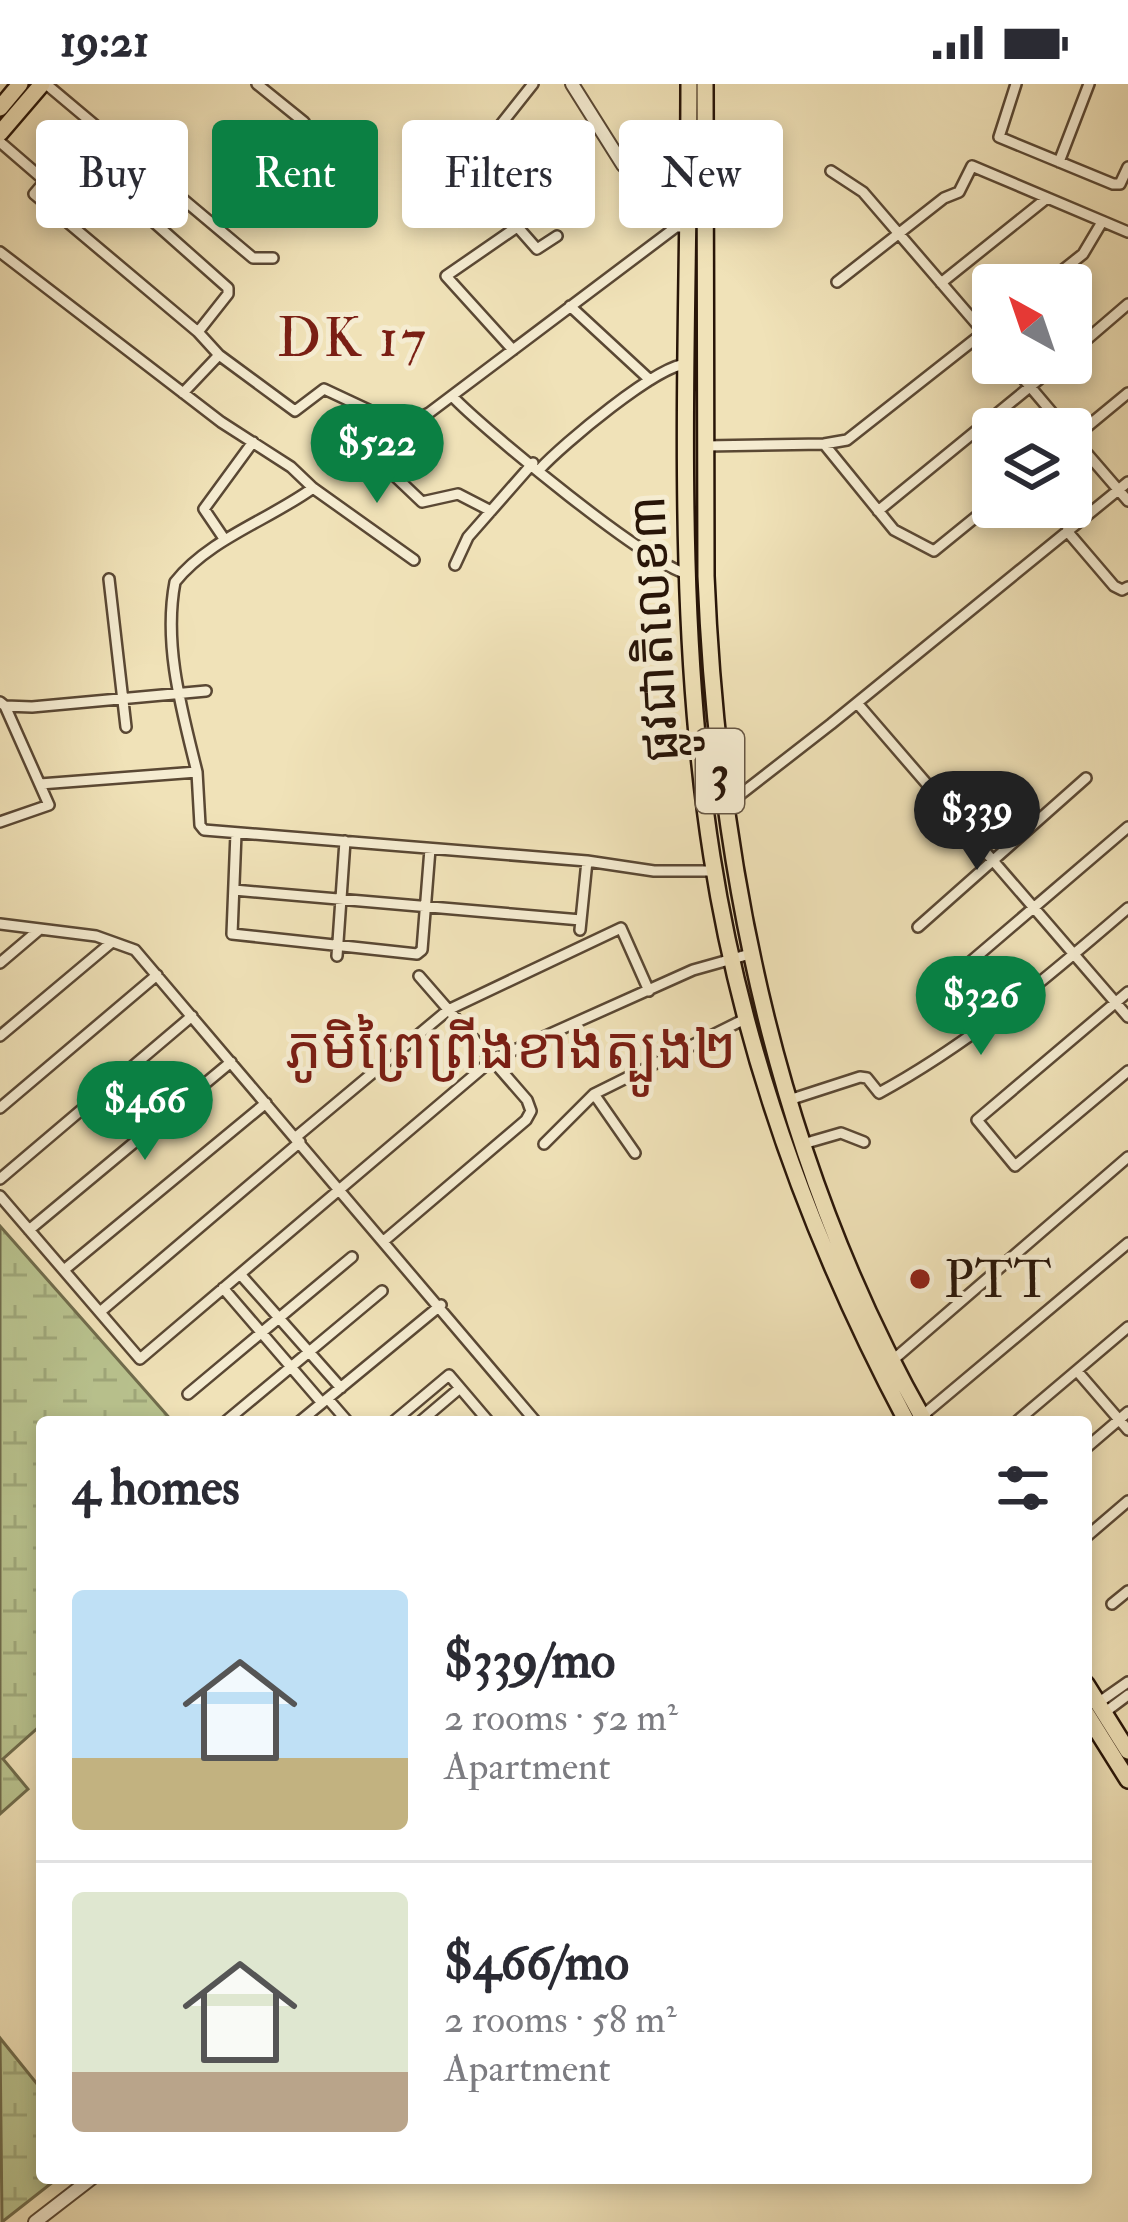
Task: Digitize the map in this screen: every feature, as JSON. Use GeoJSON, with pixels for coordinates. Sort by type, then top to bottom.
{"type":"FeatureCollection","features":[{"type":"Feature","properties":{"kind":"highway"},"geometry":{"type":"LineString","coordinates":[[0,108],[20,84]]}},
{"type":"Feature","properties":{"kind":"highway"},"geometry":{"type":"LineString","coordinates":[[0,138],[44,84]]}},
{"type":"Feature","properties":{"kind":"highway","name":"ផ្លូវជាតិលេខ៣"},"geometry":{"type":"LineString","coordinates":[[686,120],[688,84]]}},
{"type":"Feature","properties":{"kind":"highway","name":"ផ្លូវជាតិលេខ៣"},"geometry":{"type":"LineString","coordinates":[[705,84],[709,654],[723,797],[750,954],[789,1100],[854,1279],[916,1416]]}},
{"type":"Feature","properties":{"kind":"highway","name":"ផ្លូវជាតិលេខ៣"},"geometry":{"type":"LineString","coordinates":[[682,228],[694,692],[714,872],[747,1018],[806,1207],[854,1317],[916,1416]]}},
{"type":"Feature","properties":{"kind":"highway"},"geometry":{"type":"LineString","coordinates":[[1096,1710],[1128,1751]]}},
{"type":"Feature","properties":{"kind":"highway"},"geometry":{"type":"LineString","coordinates":[[1096,1710],[1128,1780]]}},
{"type":"Feature","properties":{"kind":"street"},"geometry":{"type":"LineString","coordinates":[[44,84],[253,258],[273,258]]}},
{"type":"Feature","properties":{"kind":"street"},"geometry":{"type":"LineString","coordinates":[[257,84],[302,120]]}},
{"type":"Feature","properties":{"kind":"street"},"geometry":{"type":"LineString","coordinates":[[504,120],[533,84]]}},
{"type":"Feature","properties":{"kind":"street"},"geometry":{"type":"LineString","coordinates":[[572,84],[619,158]]}},
{"type":"Feature","properties":{"kind":"street"},"geometry":{"type":"LineString","coordinates":[[1016,84],[998,136],[1114,185],[1122,181],[1128,167]]}},
{"type":"Feature","properties":{"kind":"street"},"geometry":{"type":"LineString","coordinates":[[1059,162],[1089,84]]}},
{"type":"Feature","properties":{"kind":"street"},"geometry":{"type":"LineString","coordinates":[[0,138],[36,172]]}},
{"type":"Feature","properties":{"kind":"street"},"geometry":{"type":"LineString","coordinates":[[837,282],[944,198],[959,192],[972,166],[1128,232]]}},
{"type":"Feature","properties":{"kind":"street"},"geometry":{"type":"LineString","coordinates":[[831,171],[863,192],[972,313]]}},
{"type":"Feature","properties":{"kind":"street"},"geometry":{"type":"LineString","coordinates":[[941,283],[1047,198]]}},
{"type":"Feature","properties":{"kind":"street"},"geometry":{"type":"LineString","coordinates":[[1070,264],[1083,254],[1102,222]]}},
{"type":"Feature","properties":{"kind":"street"},"geometry":{"type":"LineString","coordinates":[[73,228],[198,332],[218,355],[295,411],[324,389],[403,426],[434,448]]}},
{"type":"Feature","properties":{"kind":"street"},"geometry":{"type":"LineString","coordinates":[[160,228],[228,288],[198,332]]}},
{"type":"Feature","properties":{"kind":"street"},"geometry":{"type":"LineString","coordinates":[[513,350],[446,276],[516,228]]}},
{"type":"Feature","properties":{"kind":"street"},"geometry":{"type":"LineString","coordinates":[[518,228],[536,249],[557,236]]}},
{"type":"Feature","properties":{"kind":"street"},"geometry":{"type":"LineString","coordinates":[[403,426],[452,396],[673,228]]}},
{"type":"Feature","properties":{"kind":"street"},"geometry":{"type":"LineString","coordinates":[[0,252],[183,393],[292,466],[313,488],[414,560]]}},
{"type":"Feature","properties":{"kind":"street"},"geometry":{"type":"LineString","coordinates":[[1092,335],[1128,304]]}},
{"type":"Feature","properties":{"kind":"street"},"geometry":{"type":"LineString","coordinates":[[570,306],[650,380]]}},
{"type":"Feature","properties":{"kind":"street"},"geometry":{"type":"LineString","coordinates":[[705,446],[824,444],[860,433],[972,342]]}},
{"type":"Feature","properties":{"kind":"street"},"geometry":{"type":"LineString","coordinates":[[183,393],[218,355]]}},
{"type":"Feature","properties":{"kind":"street"},"geometry":{"type":"LineString","coordinates":[[455,565],[468,538],[536,466],[650,380],[676,364],[687,364]]}},
{"type":"Feature","properties":{"kind":"street"},"geometry":{"type":"LineString","coordinates":[[1028,384],[1048,408]]}},
{"type":"Feature","properties":{"kind":"street"},"geometry":{"type":"LineString","coordinates":[[878,511],[1034,384]]}},
{"type":"Feature","properties":{"kind":"street"},"geometry":{"type":"LineString","coordinates":[[1092,419],[1128,393]]}},
{"type":"Feature","properties":{"kind":"street"},"geometry":{"type":"LineString","coordinates":[[452,396],[638,549],[675,572],[689,574]]}},
{"type":"Feature","properties":{"kind":"street"},"geometry":{"type":"LineString","coordinates":[[225,540],[204,509],[253,442]]}},
{"type":"Feature","properties":{"kind":"street"},"geometry":{"type":"LineString","coordinates":[[824,444],[894,530],[934,550],[972,520]]}},
{"type":"Feature","properties":{"kind":"street"},"geometry":{"type":"LineString","coordinates":[[1092,456],[1123,486],[1128,501]]}},
{"type":"Feature","properties":{"kind":"street"},"geometry":{"type":"LineString","coordinates":[[380,462],[422,502],[458,494],[491,511]]}},
{"type":"Feature","properties":{"kind":"street"},"geometry":{"type":"LineString","coordinates":[[723,797],[742,794],[1123,486]]}},
{"type":"Feature","properties":{"kind":"street"},"geometry":{"type":"LineString","coordinates":[[313,488],[225,540],[188,566],[176,582],[172,626],[178,693],[196,772],[201,828],[587,861],[654,871],[714,872]]}},
{"type":"Feature","properties":{"kind":"street"},"geometry":{"type":"LineString","coordinates":[[1067,531],[1114,586],[1126,592]]}},
{"type":"Feature","properties":{"kind":"street"},"geometry":{"type":"LineString","coordinates":[[110,580],[126,727]]}},
{"type":"Feature","properties":{"kind":"street"},"geometry":{"type":"LineString","coordinates":[[0,822],[50,805],[2,704],[206,691]]}},
{"type":"Feature","properties":{"kind":"street"},"geometry":{"type":"LineString","coordinates":[[857,703],[1128,1017]]}},
{"type":"Feature","properties":{"kind":"street"},"geometry":{"type":"LineString","coordinates":[[40,784],[196,772]]}},
{"type":"Feature","properties":{"kind":"street"},"geometry":{"type":"LineString","coordinates":[[918,927],[1086,778]]}},
{"type":"Feature","properties":{"kind":"street"},"geometry":{"type":"LineString","coordinates":[[955,975],[1128,826]]}},
{"type":"Feature","properties":{"kind":"street"},"geometry":{"type":"LineString","coordinates":[[236,833],[232,934],[337,950],[421,953],[430,849]]}},
{"type":"Feature","properties":{"kind":"street"},"geometry":{"type":"LineString","coordinates":[[337,950],[345,842]]}},
{"type":"Feature","properties":{"kind":"street"},"geometry":{"type":"LineString","coordinates":[[234,890],[580,925],[587,861]]}},
{"type":"Feature","properties":{"kind":"street"},"geometry":{"type":"LineString","coordinates":[[789,1100],[860,1077],[867,1078],[879,1093],[978,1034],[1128,908]]}},
{"type":"Feature","properties":{"kind":"street"},"geometry":{"type":"LineString","coordinates":[[0,924],[96,936],[135,950],[531,1416]]}},
{"type":"Feature","properties":{"kind":"street"},"geometry":{"type":"LineString","coordinates":[[0,962],[40,928]]}},
{"type":"Feature","properties":{"kind":"street"},"geometry":{"type":"LineString","coordinates":[[100,1312],[448,1010],[621,928],[649,991]]}},
{"type":"Feature","properties":{"kind":"street"},"geometry":{"type":"LineString","coordinates":[[0,1036],[112,942]]}},
{"type":"Feature","properties":{"kind":"street"},"geometry":{"type":"LineString","coordinates":[[0,1196],[140,1359],[492,1060],[693,970],[750,954]]}},
{"type":"Feature","properties":{"kind":"street"},"geometry":{"type":"LineString","coordinates":[[0,1108],[157,975]]}},
{"type":"Feature","properties":{"kind":"street"},"geometry":{"type":"LineString","coordinates":[[385,1240],[531,1111],[527,1100],[419,976]]}},
{"type":"Feature","properties":{"kind":"street"},"geometry":{"type":"LineString","coordinates":[[1128,992],[977,1120],[1016,1166],[1128,1071]]}},
{"type":"Feature","properties":{"kind":"street"},"geometry":{"type":"LineString","coordinates":[[0,1179],[192,1016]]}},
{"type":"Feature","properties":{"kind":"street"},"geometry":{"type":"LineString","coordinates":[[544,1144],[594,1094],[747,1018]]}},
{"type":"Feature","properties":{"kind":"street"},"geometry":{"type":"LineString","coordinates":[[29,1230],[231,1062]]}},
{"type":"Feature","properties":{"kind":"street"},"geometry":{"type":"LineString","coordinates":[[594,1094],[634,1153]]}},
{"type":"Feature","properties":{"kind":"street"},"geometry":{"type":"LineString","coordinates":[[64,1270],[266,1102]]}},
{"type":"Feature","properties":{"kind":"street"},"geometry":{"type":"LineString","coordinates":[[803,1144],[841,1132],[864,1142]]}},
{"type":"Feature","properties":{"kind":"street"},"geometry":{"type":"LineString","coordinates":[[893,1360],[1128,1157]]}},
{"type":"Feature","properties":{"kind":"street"},"geometry":{"type":"LineString","coordinates":[[923,1416],[1128,1243]]}},
{"type":"Feature","properties":{"kind":"street"},"geometry":{"type":"LineString","coordinates":[[188,1394],[352,1257]]}},
{"type":"Feature","properties":{"kind":"street"},"geometry":{"type":"LineString","coordinates":[[240,1274],[340,1388]]}},
{"type":"Feature","properties":{"kind":"street"},"geometry":{"type":"LineString","coordinates":[[223,1288],[291,1367],[341,1416]]}},
{"type":"Feature","properties":{"kind":"street"},"geometry":{"type":"LineString","coordinates":[[232,1416],[382,1291]]}},
{"type":"Feature","properties":{"kind":"street"},"geometry":{"type":"LineString","coordinates":[[306,1416],[441,1306]]}},
{"type":"Feature","properties":{"kind":"street"},"geometry":{"type":"LineString","coordinates":[[1023,1416],[1128,1327]]}},
{"type":"Feature","properties":{"kind":"street"},"geometry":{"type":"LineString","coordinates":[[1077,1371],[1124,1416],[1128,1430]]}},
{"type":"Feature","properties":{"kind":"street"},"geometry":{"type":"LineString","coordinates":[[400,1416],[449,1375],[484,1416]]}},
{"type":"Feature","properties":{"kind":"street"},"geometry":{"type":"LineString","coordinates":[[427,1416],[460,1388]]}},
{"type":"Feature","properties":{"kind":"street"},"geometry":{"type":"LineString","coordinates":[[1092,1443],[1124,1416]]}},
{"type":"Feature","properties":{"kind":"street"},"geometry":{"type":"LineString","coordinates":[[1092,1532],[1128,1501]]}},
{"type":"Feature","properties":{"kind":"street"},"geometry":{"type":"LineString","coordinates":[[1112,1604],[1128,1591]]}},
{"type":"Feature","properties":{"kind":"street"},"geometry":{"type":"LineString","coordinates":[[1096,1710],[1128,1682]]}},
{"type":"Feature","properties":{"kind":"street"},"geometry":{"type":"LineString","coordinates":[[1096,1710],[1128,1695]]}},
{"type":"Feature","properties":{"kind":"street"},"geometry":{"type":"LineString","coordinates":[[35,2222],[84,2184]]}},
{"type":"Feature","properties":{"kind":"green space"},"geometry":{"type":"Polygon","coordinates":[[[0,1226],[168,1416],[36,1416],[36,1729],[3,1759],[28,1789],[0,1814],[0,1226]]]}},
{"type":"Feature","properties":{"kind":"green space"},"geometry":{"type":"Polygon","coordinates":[[[0,2038],[36,2083],[36,2184],[50,2184],[2,2222],[0,2038]]]}},
{"type":"Feature","properties":{"kind":"place","name":"PTT"},"geometry":{"type":"Point","coordinates":[920,1279]}},
{"type":"Feature","properties":{"kind":"district","name":"DK 17"},"geometry":{"type":"Point","coordinates":[353,337]}},
{"type":"Feature","properties":{"kind":"district","name":"ភូមិព្រៃព្រីងខាងត្បូង២"},"geometry":{"type":"Point","coordinates":[511,1048]}}]}
